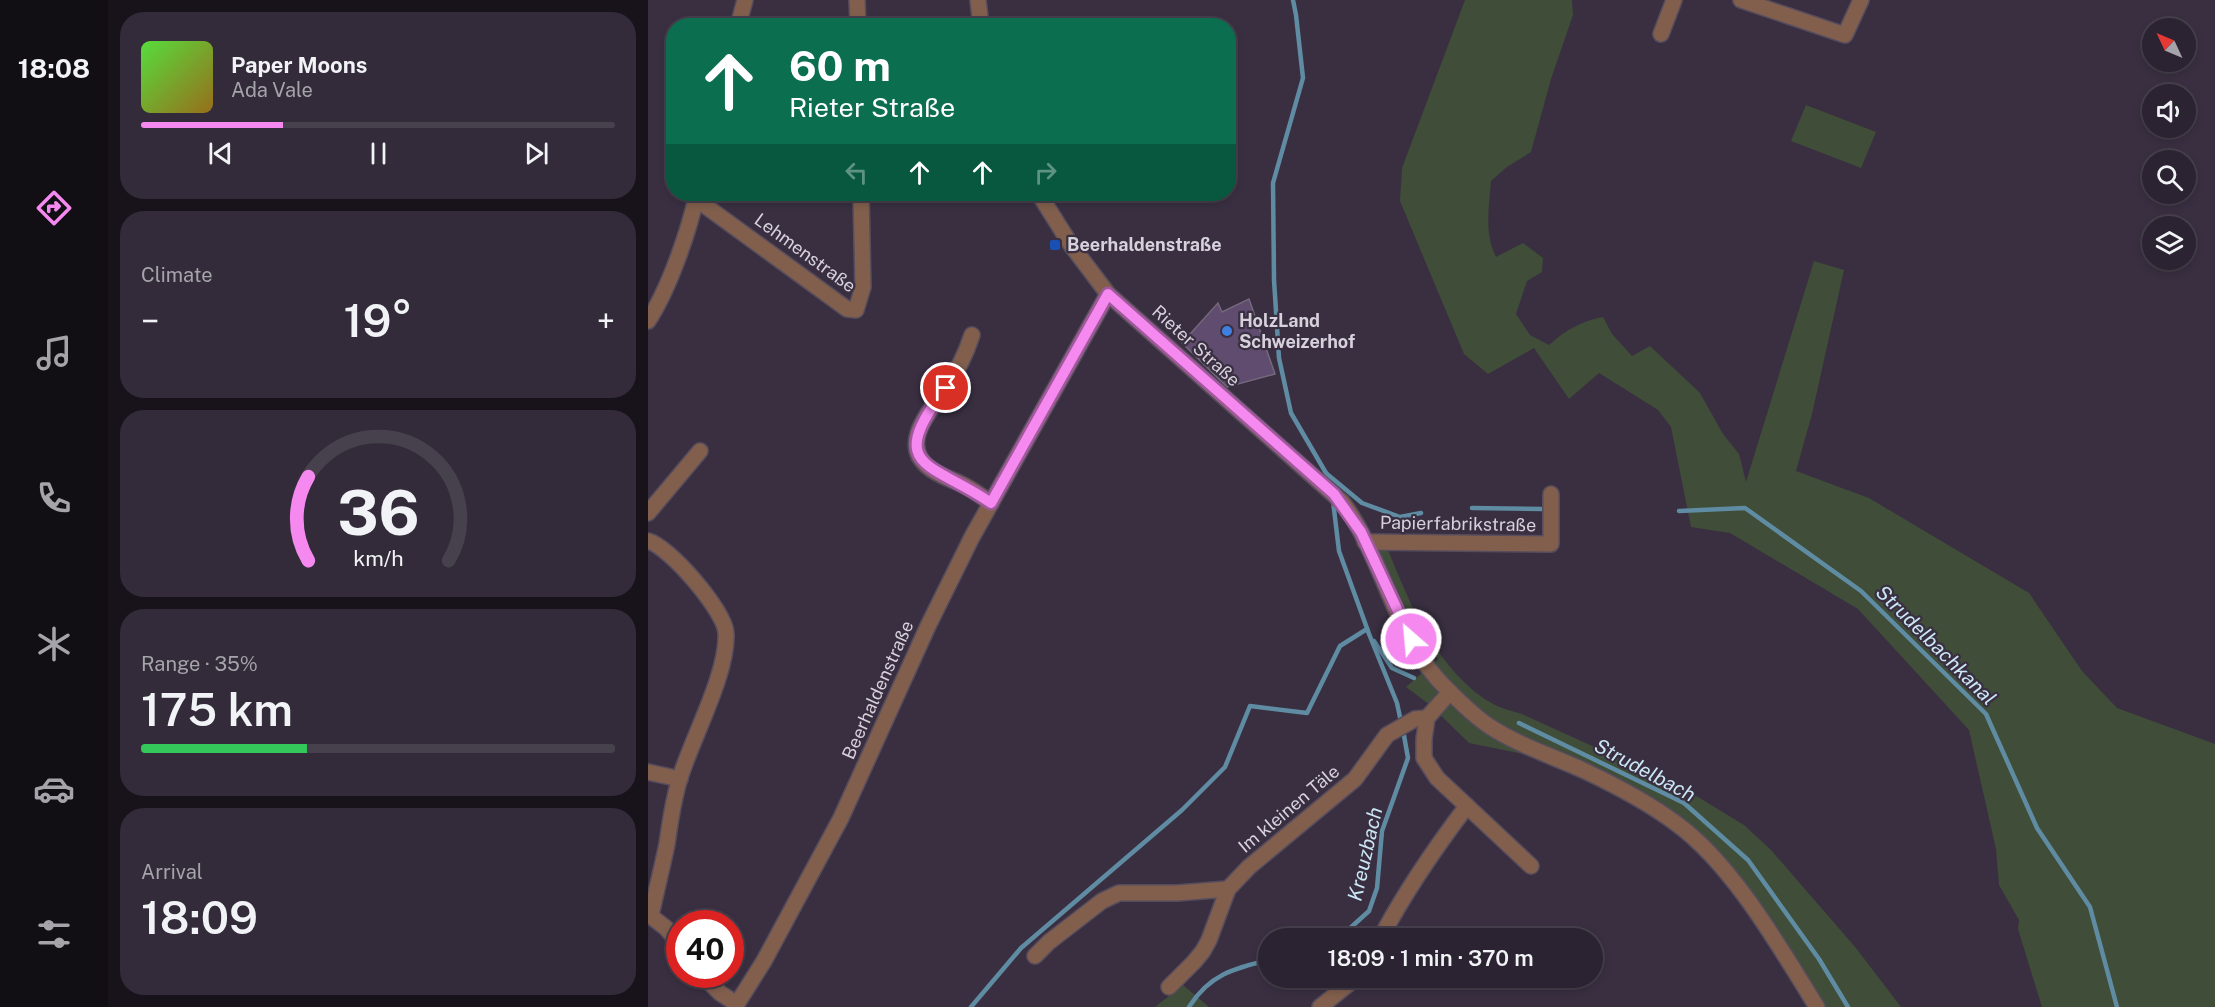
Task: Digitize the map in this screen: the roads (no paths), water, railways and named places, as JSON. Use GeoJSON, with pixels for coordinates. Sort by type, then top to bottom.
{"type":"FeatureCollection","features":[{"type":"Feature","properties":{"kind":"street"},"geometry":{"type":"LineString","coordinates":[[740,18],[745,0]]}},
{"type":"Feature","properties":{"kind":"street"},"geometry":{"type":"LineString","coordinates":[[857,0],[858,18]]}},
{"type":"Feature","properties":{"kind":"street"},"geometry":{"type":"LineString","coordinates":[[978,0],[980,18]]}},
{"type":"Feature","properties":{"kind":"street"},"geometry":{"type":"LineString","coordinates":[[1661,34],[1674,0]]}},
{"type":"Feature","properties":{"kind":"street"},"geometry":{"type":"LineString","coordinates":[[1741,0],[1845,35],[1861,0]]}},
{"type":"Feature","properties":{"kind":"street"},"geometry":{"type":"LineString","coordinates":[[648,321],[660,303],[667,286],[695,201]]}},
{"type":"Feature","properties":{"kind":"street","name":"Lehmenstraße"},"geometry":{"type":"LineString","coordinates":[[704,201],[847,309],[856,310],[862,287],[861,201]]}},
{"type":"Feature","properties":{"kind":"street","name":"Rieter Straße"},"geometry":{"type":"LineString","coordinates":[[1043,201],[1071,245],[1108,294],[1322,482],[1347,509],[1411,639],[1438,680],[1476,716],[1500,732],[1616,787],[1677,824],[1696,840],[1723,869],[1743,896],[1817,1007]]}},
{"type":"Feature","properties":{"kind":"street","name":"Beerhaldenstraße"},"geometry":{"type":"LineString","coordinates":[[736,1006],[764,960],[841,818],[928,626],[991,503],[1108,294]]}},
{"type":"Feature","properties":{"kind":"street"},"geometry":{"type":"LineString","coordinates":[[972,335],[968,348],[946,388],[918,430],[916,444],[925,465],[940,476],[969,488],[991,503]]}},
{"type":"Feature","properties":{"kind":"street"},"geometry":{"type":"LineString","coordinates":[[648,513],[700,451]]}},
{"type":"Feature","properties":{"kind":"street","name":"Papierfabrikstraße"},"geometry":{"type":"LineString","coordinates":[[1365,542],[1551,544],[1552,505]]}},
{"type":"Feature","properties":{"kind":"street"},"geometry":{"type":"LineString","coordinates":[[648,541],[664,550],[710,598],[723,617],[726,633],[723,658],[672,807],[650,915],[666,930]]}},
{"type":"Feature","properties":{"kind":"street","name":"Im kleinen Täle"},"geometry":{"type":"LineString","coordinates":[[1169,987],[1194,962],[1206,945],[1228,889],[1249,867],[1355,779],[1387,735],[1421,718],[1450,692]]}},
{"type":"Feature","properties":{"kind":"street"},"geometry":{"type":"LineString","coordinates":[[1421,718],[1424,758],[1427,765],[1531,866]]}},
{"type":"Feature","properties":{"kind":"street"},"geometry":{"type":"LineString","coordinates":[[648,772],[680,779]]}},
{"type":"Feature","properties":{"kind":"street"},"geometry":{"type":"LineString","coordinates":[[1386,928],[1439,842],[1467,806]]}},
{"type":"Feature","properties":{"kind":"street"},"geometry":{"type":"LineString","coordinates":[[1035,956],[1049,942],[1102,901],[1119,893],[1177,893],[1228,889]]}},
{"type":"Feature","properties":{"kind":"street"},"geometry":{"type":"LineString","coordinates":[[715,988],[736,1006]]}},
{"type":"Feature","properties":{"kind":"street"},"geometry":{"type":"LineString","coordinates":[[1320,1007],[1344,988]]}},
{"type":"Feature","properties":{"kind":"waterway","name":"Strudelbach"},"geometry":{"type":"LineString","coordinates":[[1293,0],[1303,78],[1273,183],[1274,280],[1279,358],[1291,413],[1326,473],[1329,484]]}},
{"type":"Feature","properties":{"kind":"waterway","name":"Strudelbachkanal"},"geometry":{"type":"LineString","coordinates":[[1327,474],[1362,503],[1400,517],[1421,513]]}},
{"type":"Feature","properties":{"kind":"waterway","name":"Strudelbach"},"geometry":{"type":"LineString","coordinates":[[1333,501],[1339,551],[1368,631]]}},
{"type":"Feature","properties":{"kind":"waterway","name":"Strudelbachkanal"},"geometry":{"type":"LineString","coordinates":[[1472,508],[1542,509]]}},
{"type":"Feature","properties":{"kind":"waterway","name":"Strudelbachkanal"},"geometry":{"type":"LineString","coordinates":[[1679,511],[1745,508],[1861,591],[1986,714],[2037,828],[2090,907],[2117,1007]]}},
{"type":"Feature","properties":{"kind":"waterway"},"geometry":{"type":"LineString","coordinates":[[971,1007],[1021,948],[1182,810],[1225,767],[1250,706],[1307,713],[1340,646],[1367,629],[1397,703],[1401,722]]}},
{"type":"Feature","properties":{"kind":"waterway","name":"Strudelbach"},"geometry":{"type":"LineString","coordinates":[[1374,641],[1392,668],[1414,678]]}},
{"type":"Feature","properties":{"kind":"waterway","name":"Strudelbach"},"geometry":{"type":"LineString","coordinates":[[1519,723],[1684,803],[1748,860],[1819,959],[1848,1007]]}},
{"type":"Feature","properties":{"kind":"waterway","name":"Kreuzbach"},"geometry":{"type":"LineString","coordinates":[[1350,928],[1369,911],[1377,888],[1382,831],[1408,758],[1403,730]]}},
{"type":"Feature","properties":{"kind":"waterway","name":"Kreuzbach"},"geometry":{"type":"LineString","coordinates":[[1189,1007],[1205,987],[1214,980],[1234,970],[1258,963]]}},
{"type":"Feature","properties":{"kind":"place","name":"Beerhaldenstraße"},"geometry":{"type":"Point","coordinates":[1055,245]}},
{"type":"Feature","properties":{"kind":"place","name":"HolzLand Schweizerhof"},"geometry":{"type":"Point","coordinates":[1227,331]}}]}
